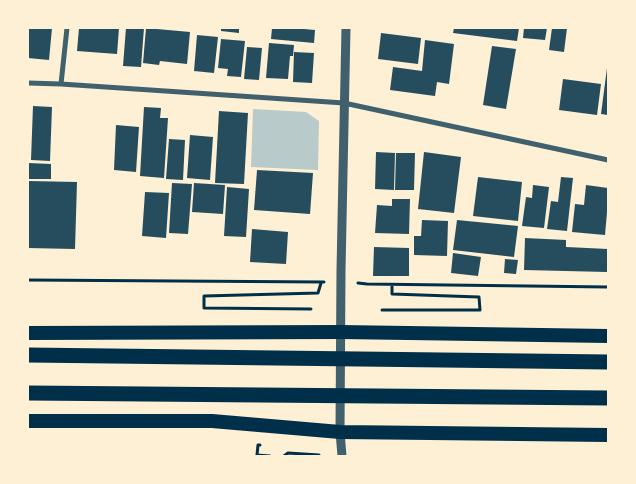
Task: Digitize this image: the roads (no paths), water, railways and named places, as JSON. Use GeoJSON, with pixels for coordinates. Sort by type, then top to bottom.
{"type":"FeatureCollection","features":[{"type":"Feature","properties":{"kind":"highway"},"geometry":{"type":"LineString","coordinates":[[28,333],[341,332],[608,336]]}},
{"type":"Feature","properties":{"kind":"highway"},"geometry":{"type":"LineString","coordinates":[[28,355],[608,362]]}},
{"type":"Feature","properties":{"kind":"highway"},"geometry":{"type":"LineString","coordinates":[[28,393],[608,398]]}},
{"type":"Feature","properties":{"kind":"highway"},"geometry":{"type":"LineString","coordinates":[[28,421],[212,421],[340,432],[608,435]]}},
{"type":"Feature","properties":{"kind":"street"},"geometry":{"type":"LineString","coordinates":[[61,84],[67,28]]}},
{"type":"Feature","properties":{"kind":"street"},"geometry":{"type":"LineString","coordinates":[[342,456],[340,432],[341,282],[346,28]]}},
{"type":"Feature","properties":{"kind":"street"},"geometry":{"type":"LineString","coordinates":[[28,83],[344,103],[608,160]]}}]}
